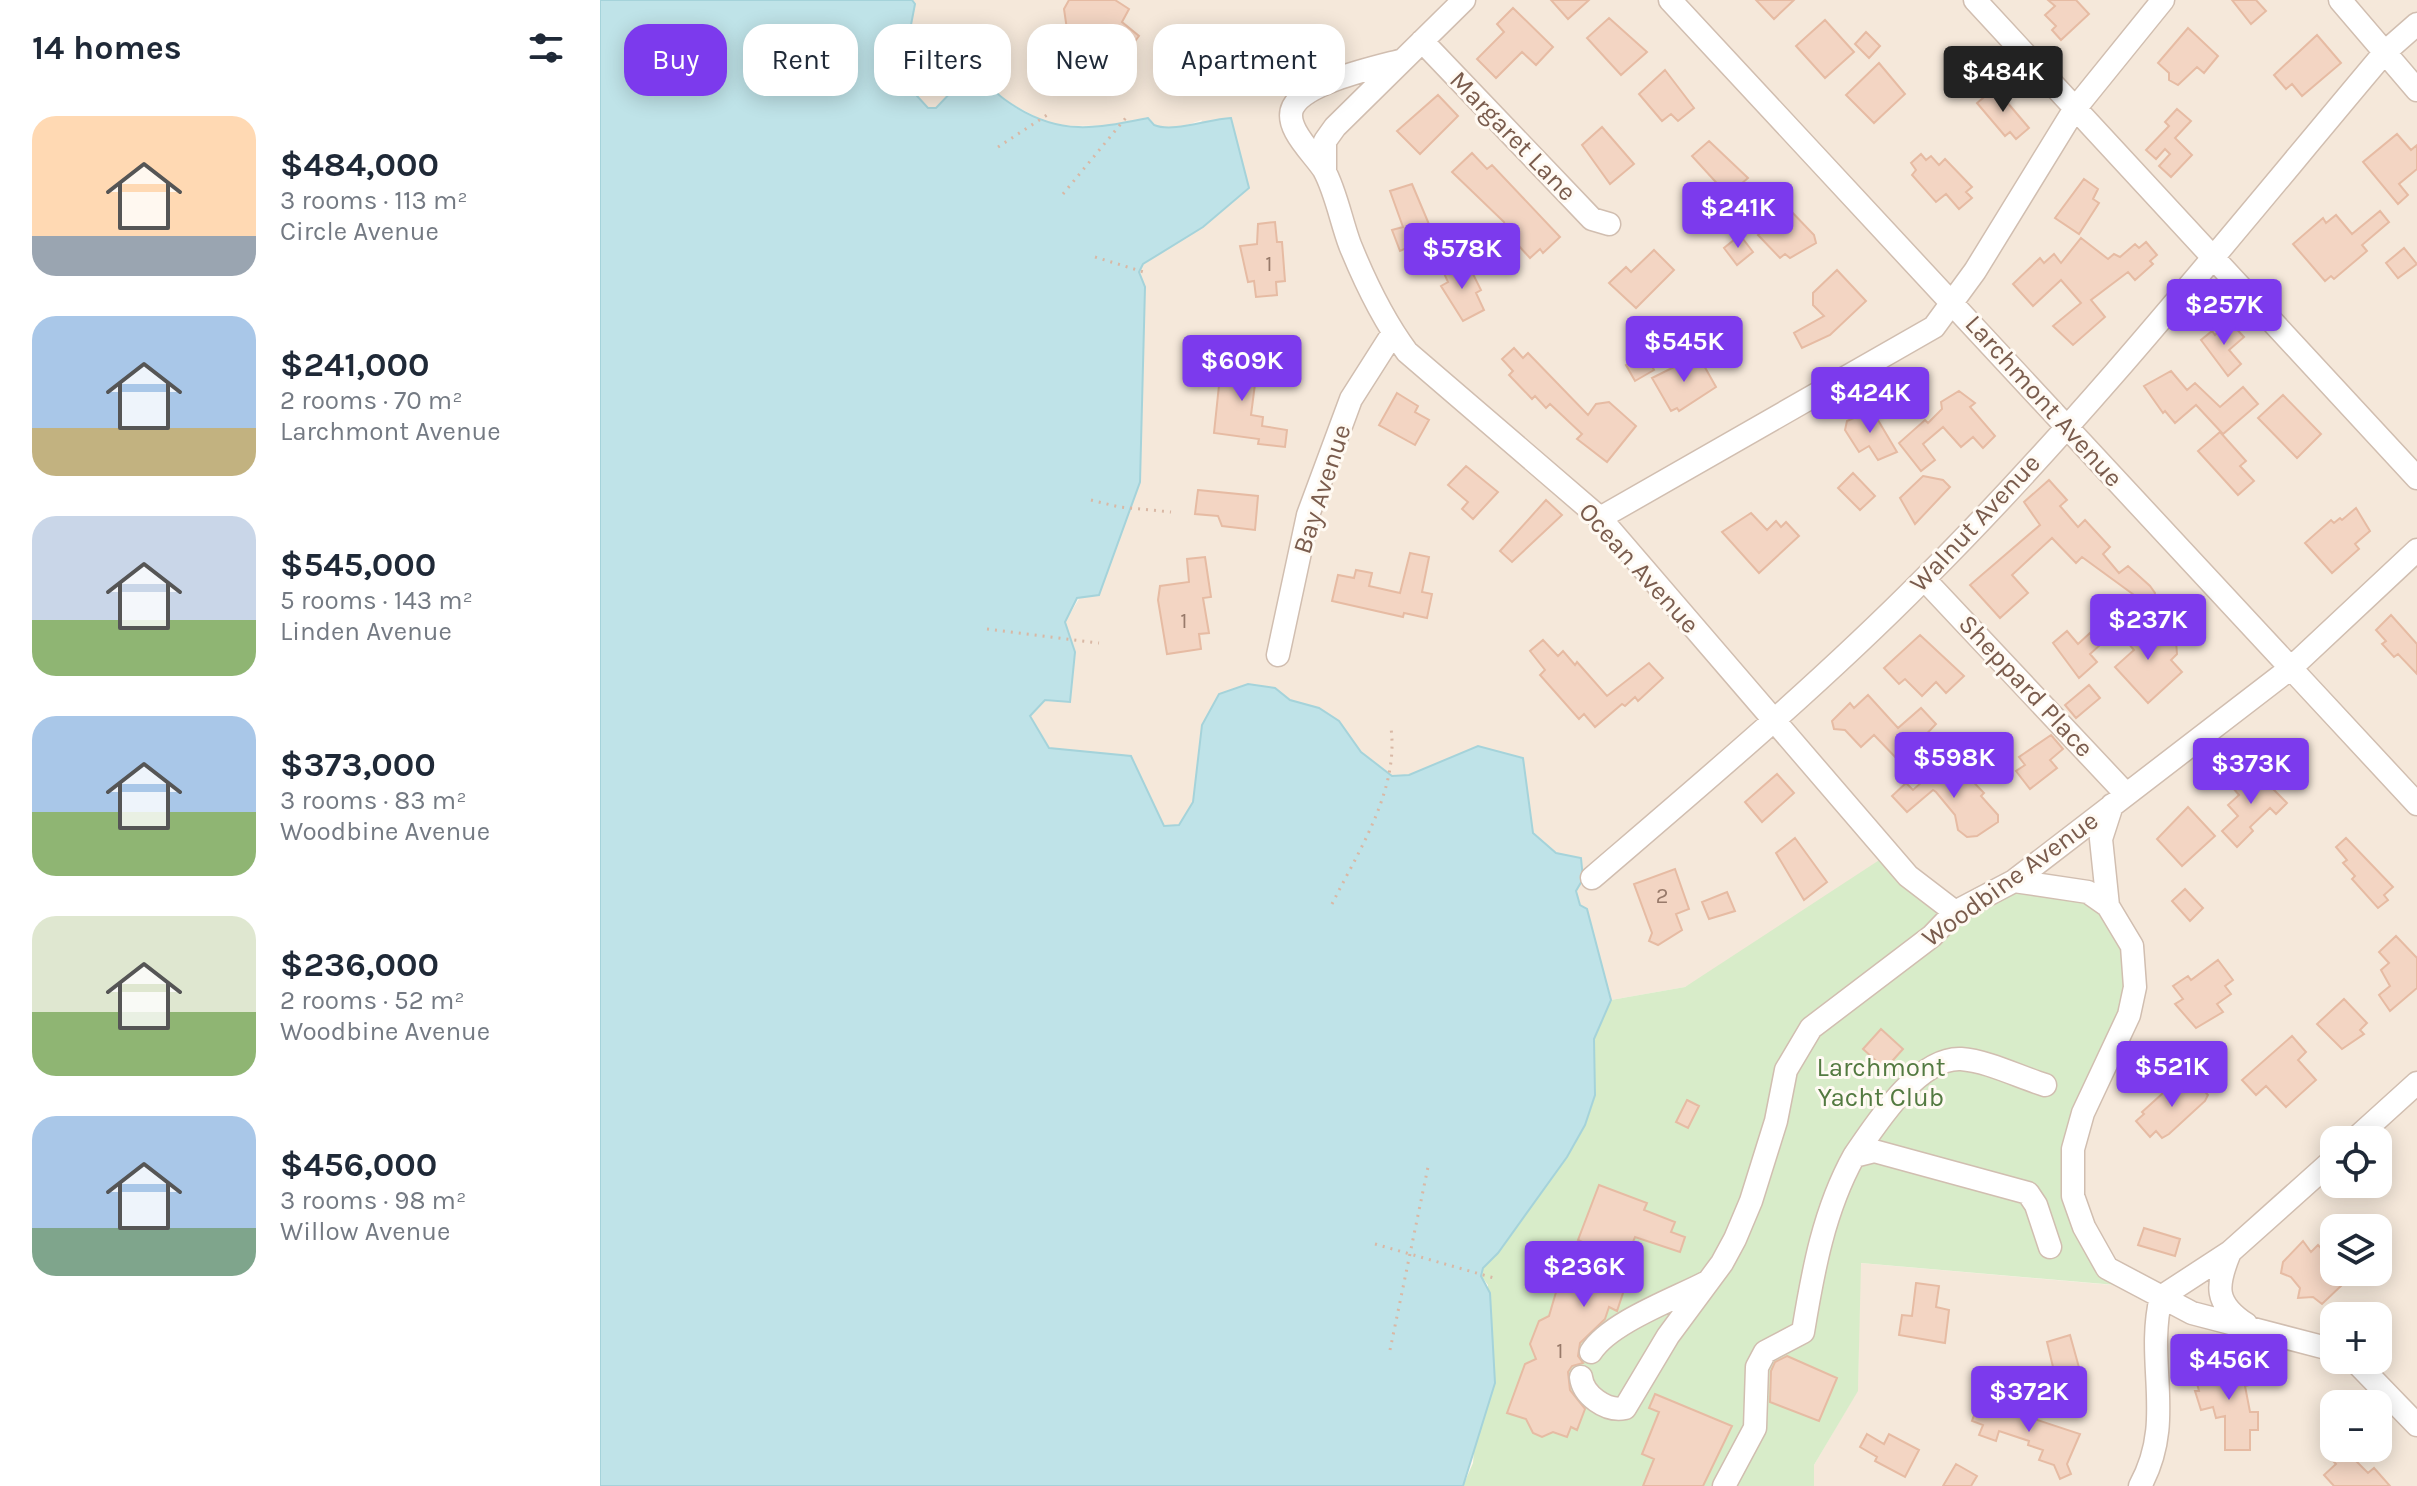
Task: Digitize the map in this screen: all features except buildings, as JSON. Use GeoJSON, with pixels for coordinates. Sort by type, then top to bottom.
{"type":"FeatureCollection","features":[{"type":"Feature","properties":{"kind":"street"},"geometry":{"type":"LineString","coordinates":[[1325,172],[1325,141],[1335,127],[1464,0]]}},
{"type":"Feature","properties":{"kind":"street","name":"Larchmont Avenue"},"geometry":{"type":"LineString","coordinates":[[1670,0],[1954,302],[2417,804]]}},
{"type":"Feature","properties":{"kind":"street"},"geometry":{"type":"LineString","coordinates":[[1975,0],[2211,259],[2417,478]]}},
{"type":"Feature","properties":{"kind":"street"},"geometry":{"type":"LineString","coordinates":[[1600,518],[1934,327],[1954,302],[2074,110],[2163,0]]}},
{"type":"Feature","properties":{"kind":"street"},"geometry":{"type":"LineString","coordinates":[[2340,0],[2417,90]]}},
{"type":"Feature","properties":{"kind":"street","name":"Walnut Avenue"},"geometry":{"type":"LineString","coordinates":[[1592,878],[1774,722],[1924,579],[2066,426],[2385,52],[2417,24]]}},
{"type":"Feature","properties":{"kind":"street","name":"Margaret Lane"},"geometry":{"type":"LineString","coordinates":[[1422,41],[1592,219],[1609,224]]}},
{"type":"Feature","properties":{"kind":"street"},"geometry":{"type":"LineString","coordinates":[[1325,172],[1292,124],[1294,103],[1309,91],[1362,70],[1403,60]]}},
{"type":"Feature","properties":{"kind":"street","name":"Ocean Avenue"},"geometry":{"type":"LineString","coordinates":[[1325,172],[1351,247],[1393,333],[1419,363],[1600,518],[1908,876],[1955,912]]}},
{"type":"Feature","properties":{"kind":"street","name":"Bay Avenue"},"geometry":{"type":"LineString","coordinates":[[1278,655],[1308,515],[1351,399],[1393,333]]}},
{"type":"Feature","properties":{"kind":"street","name":"Woodbine Avenue"},"geometry":{"type":"LineString","coordinates":[[1581,1377],[1582,1387],[1591,1396],[1609,1407],[1625,1408],[1668,1336],[1710,1281],[1735,1239],[1751,1201],[1776,1121],[1786,1070],[1811,1028],[1932,936],[1955,912],[2014,881],[2291,668],[2417,550]]}},
{"type":"Feature","properties":{"kind":"street","name":"Sheppard Place"},"geometry":{"type":"LineString","coordinates":[[1924,579],[2119,799]]}},
{"type":"Feature","properties":{"kind":"street"},"geometry":{"type":"LineString","coordinates":[[2108,906],[2101,839],[2119,799]]}},
{"type":"Feature","properties":{"kind":"street"},"geometry":{"type":"LineString","coordinates":[[2014,881],[2069,886],[2088,892],[2108,906],[2132,946],[2135,987],[2129,1015],[2083,1113],[2073,1149],[2073,1196],[2084,1227],[2107,1268],[2192,1313],[2320,1346]]}},
{"type":"Feature","properties":{"kind":"street"},"geometry":{"type":"LineString","coordinates":[[1724,1486],[1755,1428],[1757,1367],[1765,1352],[1803,1332],[1835,1189],[1890,1103],[1939,1062],[1962,1059],[2045,1085]]}},
{"type":"Feature","properties":{"kind":"street"},"geometry":{"type":"LineString","coordinates":[[2369,1126],[2417,1083]]}},
{"type":"Feature","properties":{"kind":"street"},"geometry":{"type":"LineString","coordinates":[[1854,1156],[1874,1151],[2028,1193],[2036,1205],[2050,1247]]}},
{"type":"Feature","properties":{"kind":"street"},"geometry":{"type":"LineString","coordinates":[[2161,1297],[2230,1252],[2320,1172]]}},
{"type":"Feature","properties":{"kind":"street"},"geometry":{"type":"LineString","coordinates":[[2230,1252],[2221,1274],[2222,1299],[2230,1313],[2251,1327]]}},
{"type":"Feature","properties":{"kind":"street"},"geometry":{"type":"LineString","coordinates":[[1591,1352],[1596,1343],[1618,1329],[1710,1281]]}},
{"type":"Feature","properties":{"kind":"street"},"geometry":{"type":"LineString","coordinates":[[2140,1486],[2149,1470],[2161,1412],[2155,1366],[2161,1297]]}},
{"type":"Feature","properties":{"kind":"street"},"geometry":{"type":"LineString","coordinates":[[2368,1374],[2417,1425]]}},
{"type":"Feature","properties":{"kind":"path"},"geometry":{"type":"LineString","coordinates":[[1063,194],[1129,114]]}},
{"type":"Feature","properties":{"kind":"path"},"geometry":{"type":"LineString","coordinates":[[998,147],[1047,115]]}},
{"type":"Feature","properties":{"kind":"path"},"geometry":{"type":"LineString","coordinates":[[1095,257],[1147,273]]}},
{"type":"Feature","properties":{"kind":"path"},"geometry":{"type":"LineString","coordinates":[[1091,500],[1119,507],[1171,512]]}},
{"type":"Feature","properties":{"kind":"path"},"geometry":{"type":"LineString","coordinates":[[987,629],[1099,643]]}},
{"type":"Feature","properties":{"kind":"path"},"geometry":{"type":"LineString","coordinates":[[1332,904],[1390,783],[1394,751],[1391,728]]}},
{"type":"Feature","properties":{"kind":"path"},"geometry":{"type":"LineString","coordinates":[[1390,1350],[1428,1167]]}},
{"type":"Feature","properties":{"kind":"path"},"geometry":{"type":"LineString","coordinates":[[1375,1244],[1494,1278]]}},
{"type":"Feature","properties":{"kind":"shaded area"},"geometry":{"type":"Polygon","coordinates":[[[912,0],[2417,0],[2417,1486],[1814,1486],[1814,1465],[1858,1390],[1860,1263],[2136,1287],[1709,974],[1685,987],[1611,1000],[1576,891],[1556,853],[1533,833],[1523,758],[1478,746],[1409,775],[1392,776],[1361,752],[1339,721],[1319,708],[1290,700],[1274,688],[1248,684],[1219,695],[1202,725],[1193,802],[1178,826],[1163,826],[1131,756],[1049,748],[1030,716],[1045,699],[1069,702],[1075,652],[1065,622],[1123,526],[1140,482],[1145,287],[1139,272],[1142,264],[1153,256],[1202,120],[1174,129],[1154,125],[1054,126],[999,96],[1011,96],[1011,24],[911,24],[915,4],[912,0]]]}},
{"type":"Feature","properties":{"kind":"shaded area"},"geometry":{"type":"Polygon","coordinates":[[[917,96],[947,96],[936,108],[928,108],[917,96]]]}},
{"type":"Feature","properties":{"kind":"green space","name":"Larchmont Yacht Club"},"geometry":{"type":"Polygon","coordinates":[[[1887,855],[1955,914],[2014,883],[2086,893],[2130,947],[2133,985],[2084,1103],[2080,1223],[2139,1287],[1861,1263],[1858,1391],[1814,1465],[1814,1486],[1463,1486],[1473,1463],[1488,1285],[1481,1276],[1483,1268],[1498,1253],[1567,1157],[1585,1125],[1595,1095],[1594,1039],[1611,1000],[1685,987],[1887,855]]]}},
{"type":"Feature","properties":{"kind":"water"},"geometry":{"type":"Polygon","coordinates":[[[600,0],[912,0],[915,4],[911,24],[874,24],[874,96],[917,96],[928,108],[936,108],[947,96],[1000,96],[1033,116],[1065,126],[1080,127],[1148,118],[1154,125],[1181,127],[1231,118],[1249,188],[1203,227],[1143,264],[1139,272],[1145,287],[1140,482],[1099,595],[1077,598],[1065,622],[1075,652],[1070,702],[1045,700],[1030,716],[1049,748],[1131,756],[1164,826],[1179,825],[1193,802],[1202,725],[1219,694],[1248,684],[1275,688],[1290,700],[1319,708],[1339,721],[1361,752],[1392,776],[1409,775],[1478,746],[1523,758],[1533,833],[1556,853],[1581,858],[1583,879],[1576,891],[1580,905],[1587,909],[1611,1000],[1594,1039],[1595,1095],[1585,1125],[1567,1157],[1498,1253],[1483,1268],[1481,1276],[1490,1293],[1495,1383],[1463,1486],[600,1486],[600,0]]]}}]}
